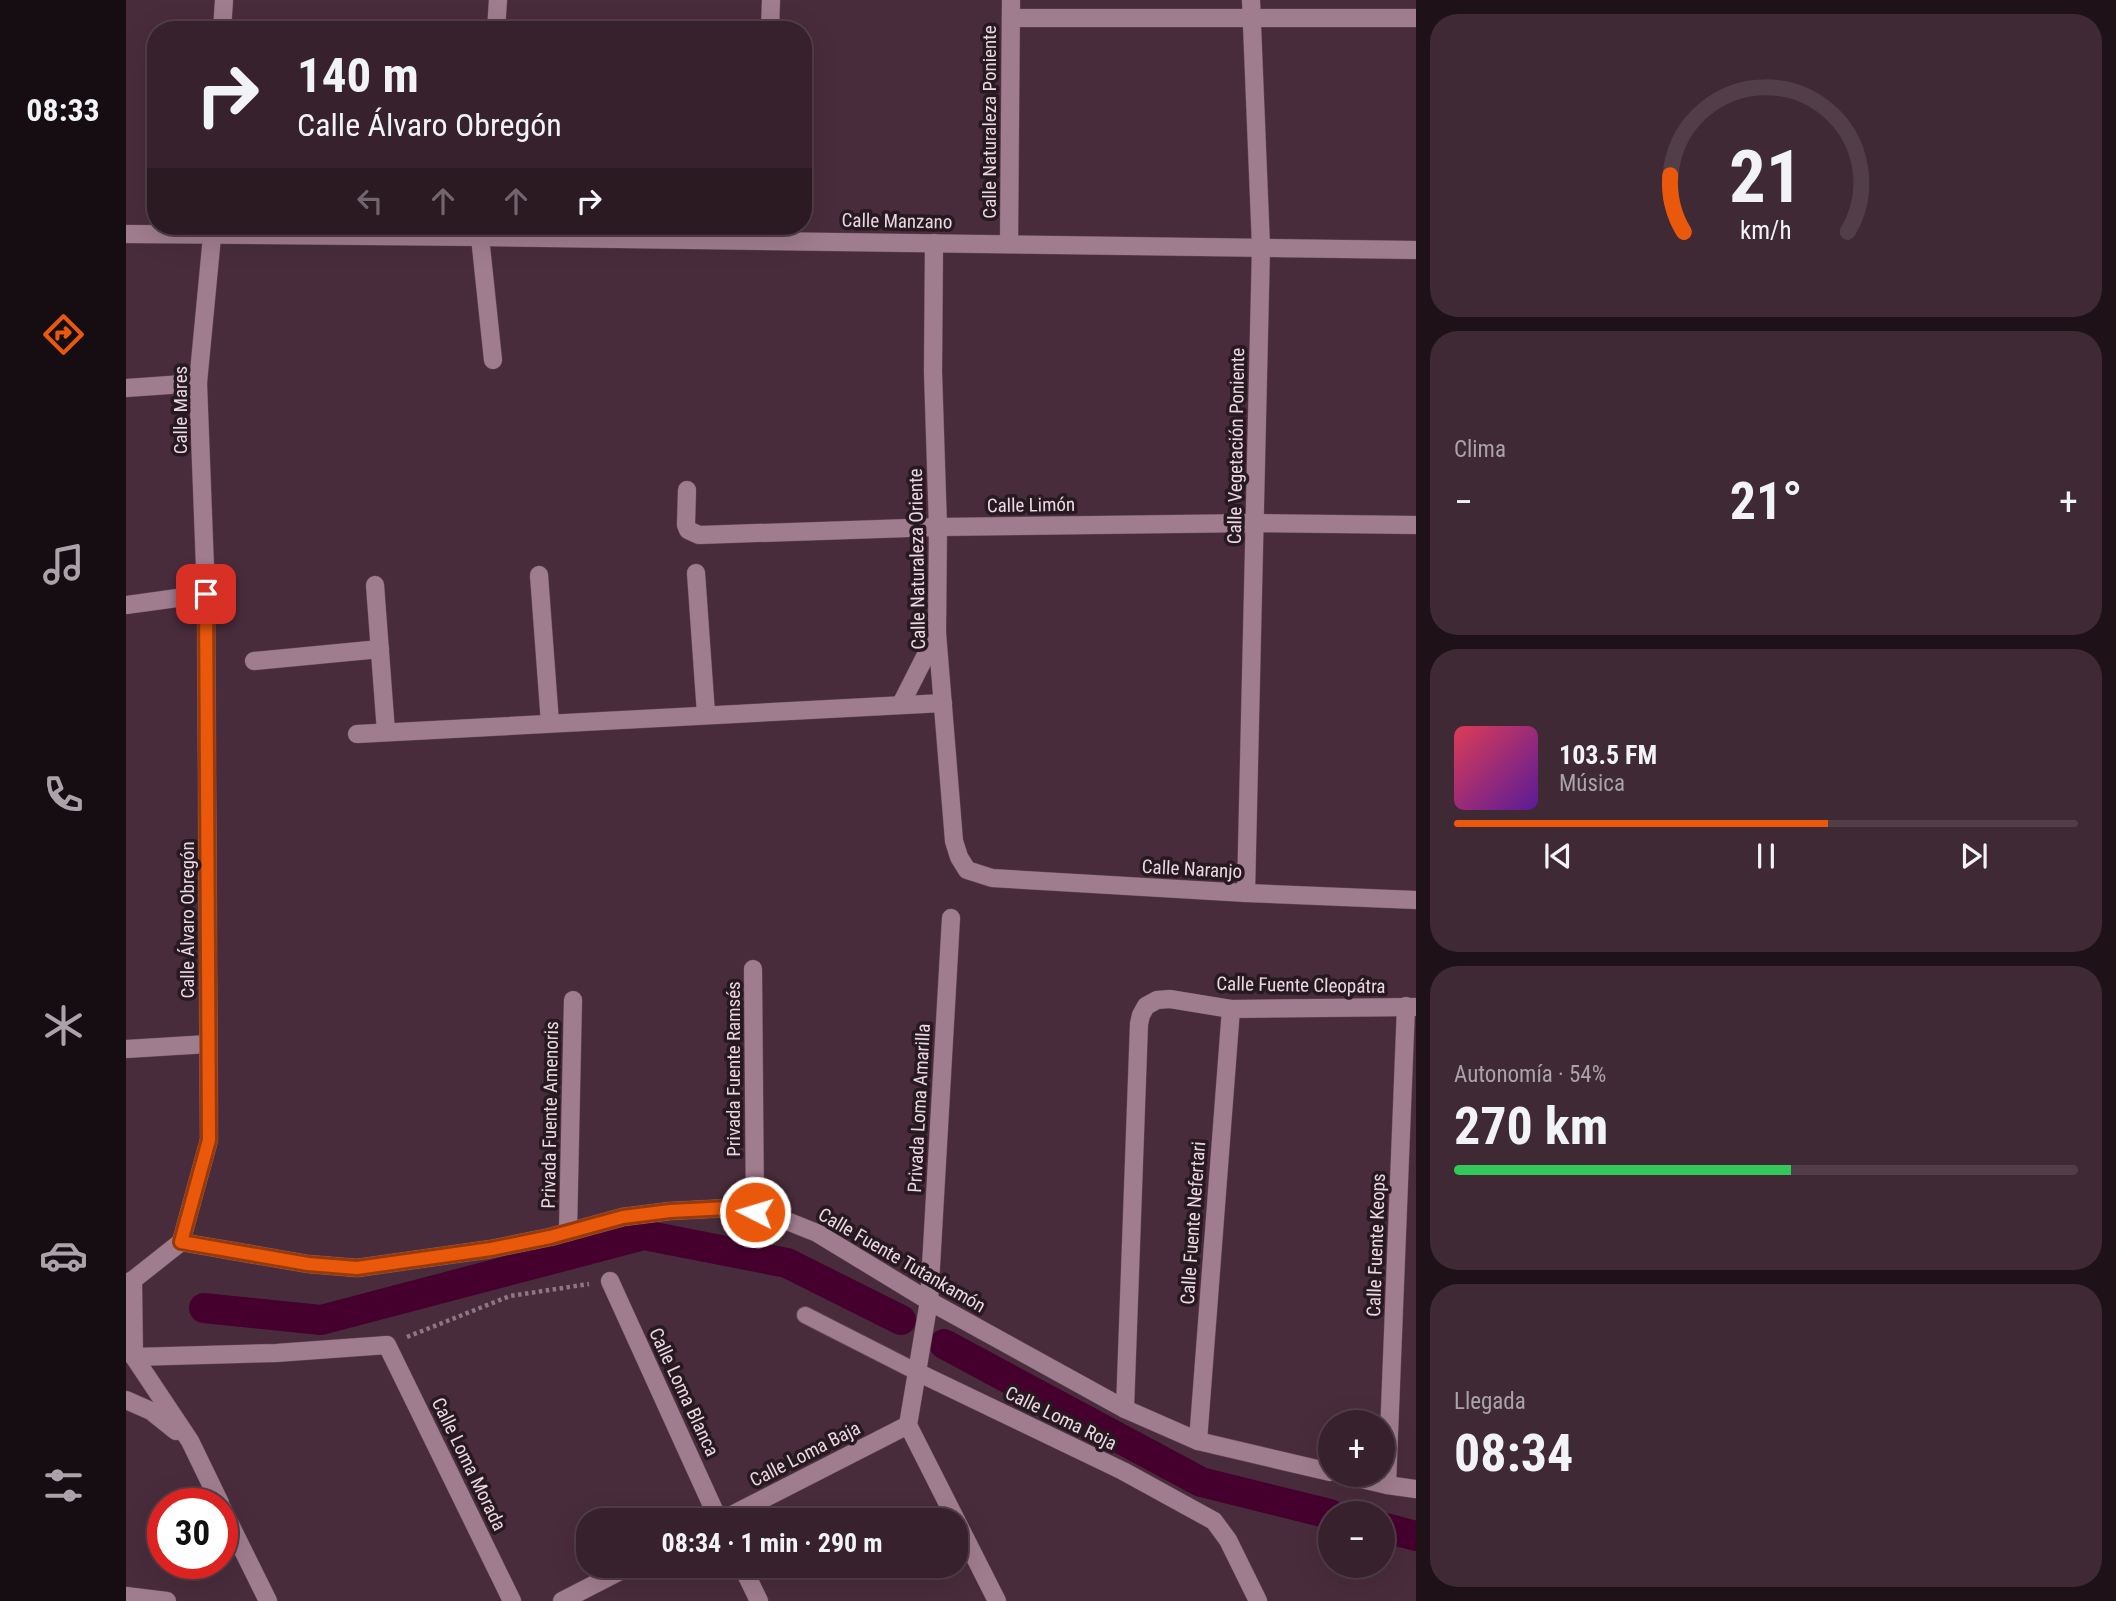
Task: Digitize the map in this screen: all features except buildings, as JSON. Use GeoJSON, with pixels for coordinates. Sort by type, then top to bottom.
{"type":"FeatureCollection","features":[{"type":"Feature","properties":{"kind":"street"},"geometry":{"type":"LineString","coordinates":[[223,21],[224,0]]}},
{"type":"Feature","properties":{"kind":"street"},"geometry":{"type":"LineString","coordinates":[[497,21],[498,0]]}},
{"type":"Feature","properties":{"kind":"street"},"geometry":{"type":"LineString","coordinates":[[770,21],[771,0]]}},
{"type":"Feature","properties":{"kind":"street"},"geometry":{"type":"LineString","coordinates":[[1011,9],[1251,9],[1416,18]]}},
{"type":"Feature","properties":{"kind":"street","name":"Calle Naturaleza Poniente"},"geometry":{"type":"LineString","coordinates":[[1009,244],[1011,9]]}},
{"type":"Feature","properties":{"kind":"street","name":"Calle Vegetación Poniente"},"geometry":{"type":"LineString","coordinates":[[1246,893],[1261,247],[1251,9]]}},
{"type":"Feature","properties":{"kind":"street","name":"Calle Manzano"},"geometry":{"type":"LineString","coordinates":[[126,234],[147,233]]}},
{"type":"Feature","properties":{"kind":"street","name":"Calle Mares"},"geometry":{"type":"LineString","coordinates":[[206,594],[198,383],[213,235]]}},
{"type":"Feature","properties":{"kind":"street"},"geometry":{"type":"LineString","coordinates":[[480,235],[493,360]]}},
{"type":"Feature","properties":{"kind":"street","name":"Calle Manzano"},"geometry":{"type":"LineString","coordinates":[[792,235],[934,243],[1416,250]]}},
{"type":"Feature","properties":{"kind":"street","name":"Calle Naturaleza Oriente"},"geometry":{"type":"LineString","coordinates":[[934,243],[937,633],[954,841],[967,870]]}},
{"type":"Feature","properties":{"kind":"street"},"geometry":{"type":"LineString","coordinates":[[126,388],[198,383]]}},
{"type":"Feature","properties":{"kind":"street","name":"Calle Limón"},"geometry":{"type":"LineString","coordinates":[[687,491],[686,525],[688,530],[698,535],[938,527],[1255,523],[1416,525]]}},
{"type":"Feature","properties":{"kind":"street"},"geometry":{"type":"LineString","coordinates":[[696,573],[706,714]]}},
{"type":"Feature","properties":{"kind":"street"},"geometry":{"type":"LineString","coordinates":[[539,575],[550,723]]}},
{"type":"Feature","properties":{"kind":"street"},"geometry":{"type":"LineString","coordinates":[[375,585],[386,732]]}},
{"type":"Feature","properties":{"kind":"street"},"geometry":{"type":"LineString","coordinates":[[126,605],[206,594]]}},
{"type":"Feature","properties":{"kind":"street","name":"Calle Álvaro Obregón"},"geometry":{"type":"LineString","coordinates":[[181,1242],[209,1140],[206,594]]}},
{"type":"Feature","properties":{"kind":"street"},"geometry":{"type":"LineString","coordinates":[[901,704],[937,633]]}},
{"type":"Feature","properties":{"kind":"street"},"geometry":{"type":"LineString","coordinates":[[254,661],[380,649]]}},
{"type":"Feature","properties":{"kind":"street"},"geometry":{"type":"LineString","coordinates":[[357,733],[943,703]]}},
{"type":"Feature","properties":{"kind":"street","name":"Calle Naranjo"},"geometry":{"type":"LineString","coordinates":[[967,870],[992,878],[1416,900]]}},
{"type":"Feature","properties":{"kind":"street","name":"Privada Loma Amarilla"},"geometry":{"type":"LineString","coordinates":[[908,1426],[929,1301],[951,918]]}},
{"type":"Feature","properties":{"kind":"street","name":"Privada Fuente Ramsés"},"geometry":{"type":"LineString","coordinates":[[753,969],[755,1212]]}},
{"type":"Feature","properties":{"kind":"street","name":"Calle Fuente Cleopátra"},"geometry":{"type":"LineString","coordinates":[[1125,1409],[1139,1024],[1146,1006],[1157,1000],[1170,999],[1231,1009],[1411,1006]]}},
{"type":"Feature","properties":{"kind":"street","name":"Privada Fuente Amenoris"},"geometry":{"type":"LineString","coordinates":[[568,1231],[573,1000]]}},
{"type":"Feature","properties":{"kind":"street","name":"Calle Fuente Keops"},"geometry":{"type":"LineString","coordinates":[[1391,1410],[1411,1006]]}},
{"type":"Feature","properties":{"kind":"street","name":"Calle Fuente Nefertari"},"geometry":{"type":"LineString","coordinates":[[1198,1441],[1231,1009]]}},
{"type":"Feature","properties":{"kind":"street"},"geometry":{"type":"LineString","coordinates":[[126,1049],[208,1044]]}},
{"type":"Feature","properties":{"kind":"street","name":"Calle Fuente Tutankamón"},"geometry":{"type":"LineString","coordinates":[[181,1242],[308,1264],[357,1268],[491,1249],[623,1217],[729,1208],[755,1212],[817,1233],[929,1301],[1125,1409],[1198,1441],[1318,1469]]}},
{"type":"Feature","properties":{"kind":"street"},"geometry":{"type":"LineString","coordinates":[[181,1242],[129,1282],[134,1357],[190,1441],[213,1488]]}},
{"type":"Feature","properties":{"kind":"street","name":"Calle Loma Blanca"},"geometry":{"type":"LineString","coordinates":[[610,1281],[714,1508]]}},
{"type":"Feature","properties":{"kind":"street"},"geometry":{"type":"LineString","coordinates":[[134,1357],[276,1353],[387,1345]]}},
{"type":"Feature","properties":{"kind":"street","name":"Calle Loma Morada"},"geometry":{"type":"LineString","coordinates":[[387,1345],[512,1601]]}},
{"type":"Feature","properties":{"kind":"street","name":"Calle Loma Roja"},"geometry":{"type":"LineString","coordinates":[[917,1372],[1123,1471],[1214,1521],[1228,1540],[1258,1601]]}},
{"type":"Feature","properties":{"kind":"street"},"geometry":{"type":"LineString","coordinates":[[126,1400],[151,1411],[190,1441]]}},
{"type":"Feature","properties":{"kind":"street"},"geometry":{"type":"LineString","coordinates":[[908,1426],[997,1601]]}},
{"type":"Feature","properties":{"kind":"street","name":"Calle Loma Baja"},"geometry":{"type":"LineString","coordinates":[[746,1508],[908,1426]]}},
{"type":"Feature","properties":{"kind":"street"},"geometry":{"type":"LineString","coordinates":[[1395,1486],[1416,1489]]}},
{"type":"Feature","properties":{"kind":"street"},"geometry":{"type":"LineString","coordinates":[[238,1540],[268,1601]]}},
{"type":"Feature","properties":{"kind":"street"},"geometry":{"type":"LineString","coordinates":[[562,1601],[607,1578]]}},
{"type":"Feature","properties":{"kind":"street"},"geometry":{"type":"LineString","coordinates":[[748,1578],[759,1601]]}},
{"type":"Feature","properties":{"kind":"street"},"geometry":{"type":"LineString","coordinates":[[126,1596],[167,1601]]}},
{"type":"Feature","properties":{"kind":"lane","name":"Calle Loma Roja"},"geometry":{"type":"LineString","coordinates":[[805,1315],[917,1372]]}},
{"type":"Feature","properties":{"kind":"path"},"geometry":{"type":"LineString","coordinates":[[387,1345],[510,1296],[610,1281]]}},
{"type":"Feature","properties":{"kind":"waterway"},"geometry":{"type":"LineString","coordinates":[[204,1308],[321,1320],[644,1235],[787,1263],[901,1320]]}},
{"type":"Feature","properties":{"kind":"waterway"},"geometry":{"type":"LineString","coordinates":[[944,1344],[1201,1482],[1318,1511]]}},
{"type":"Feature","properties":{"kind":"waterway"},"geometry":{"type":"LineString","coordinates":[[1395,1530],[1416,1536]]}},
{"type":"Feature","properties":{"kind":"route"},"geometry":{"type":"LineString","coordinates":[[206,594],[209,1140],[181,1242],[308,1264],[357,1268],[491,1249],[550,1237],[623,1217],[729,1208],[755,1212]]}}]}
